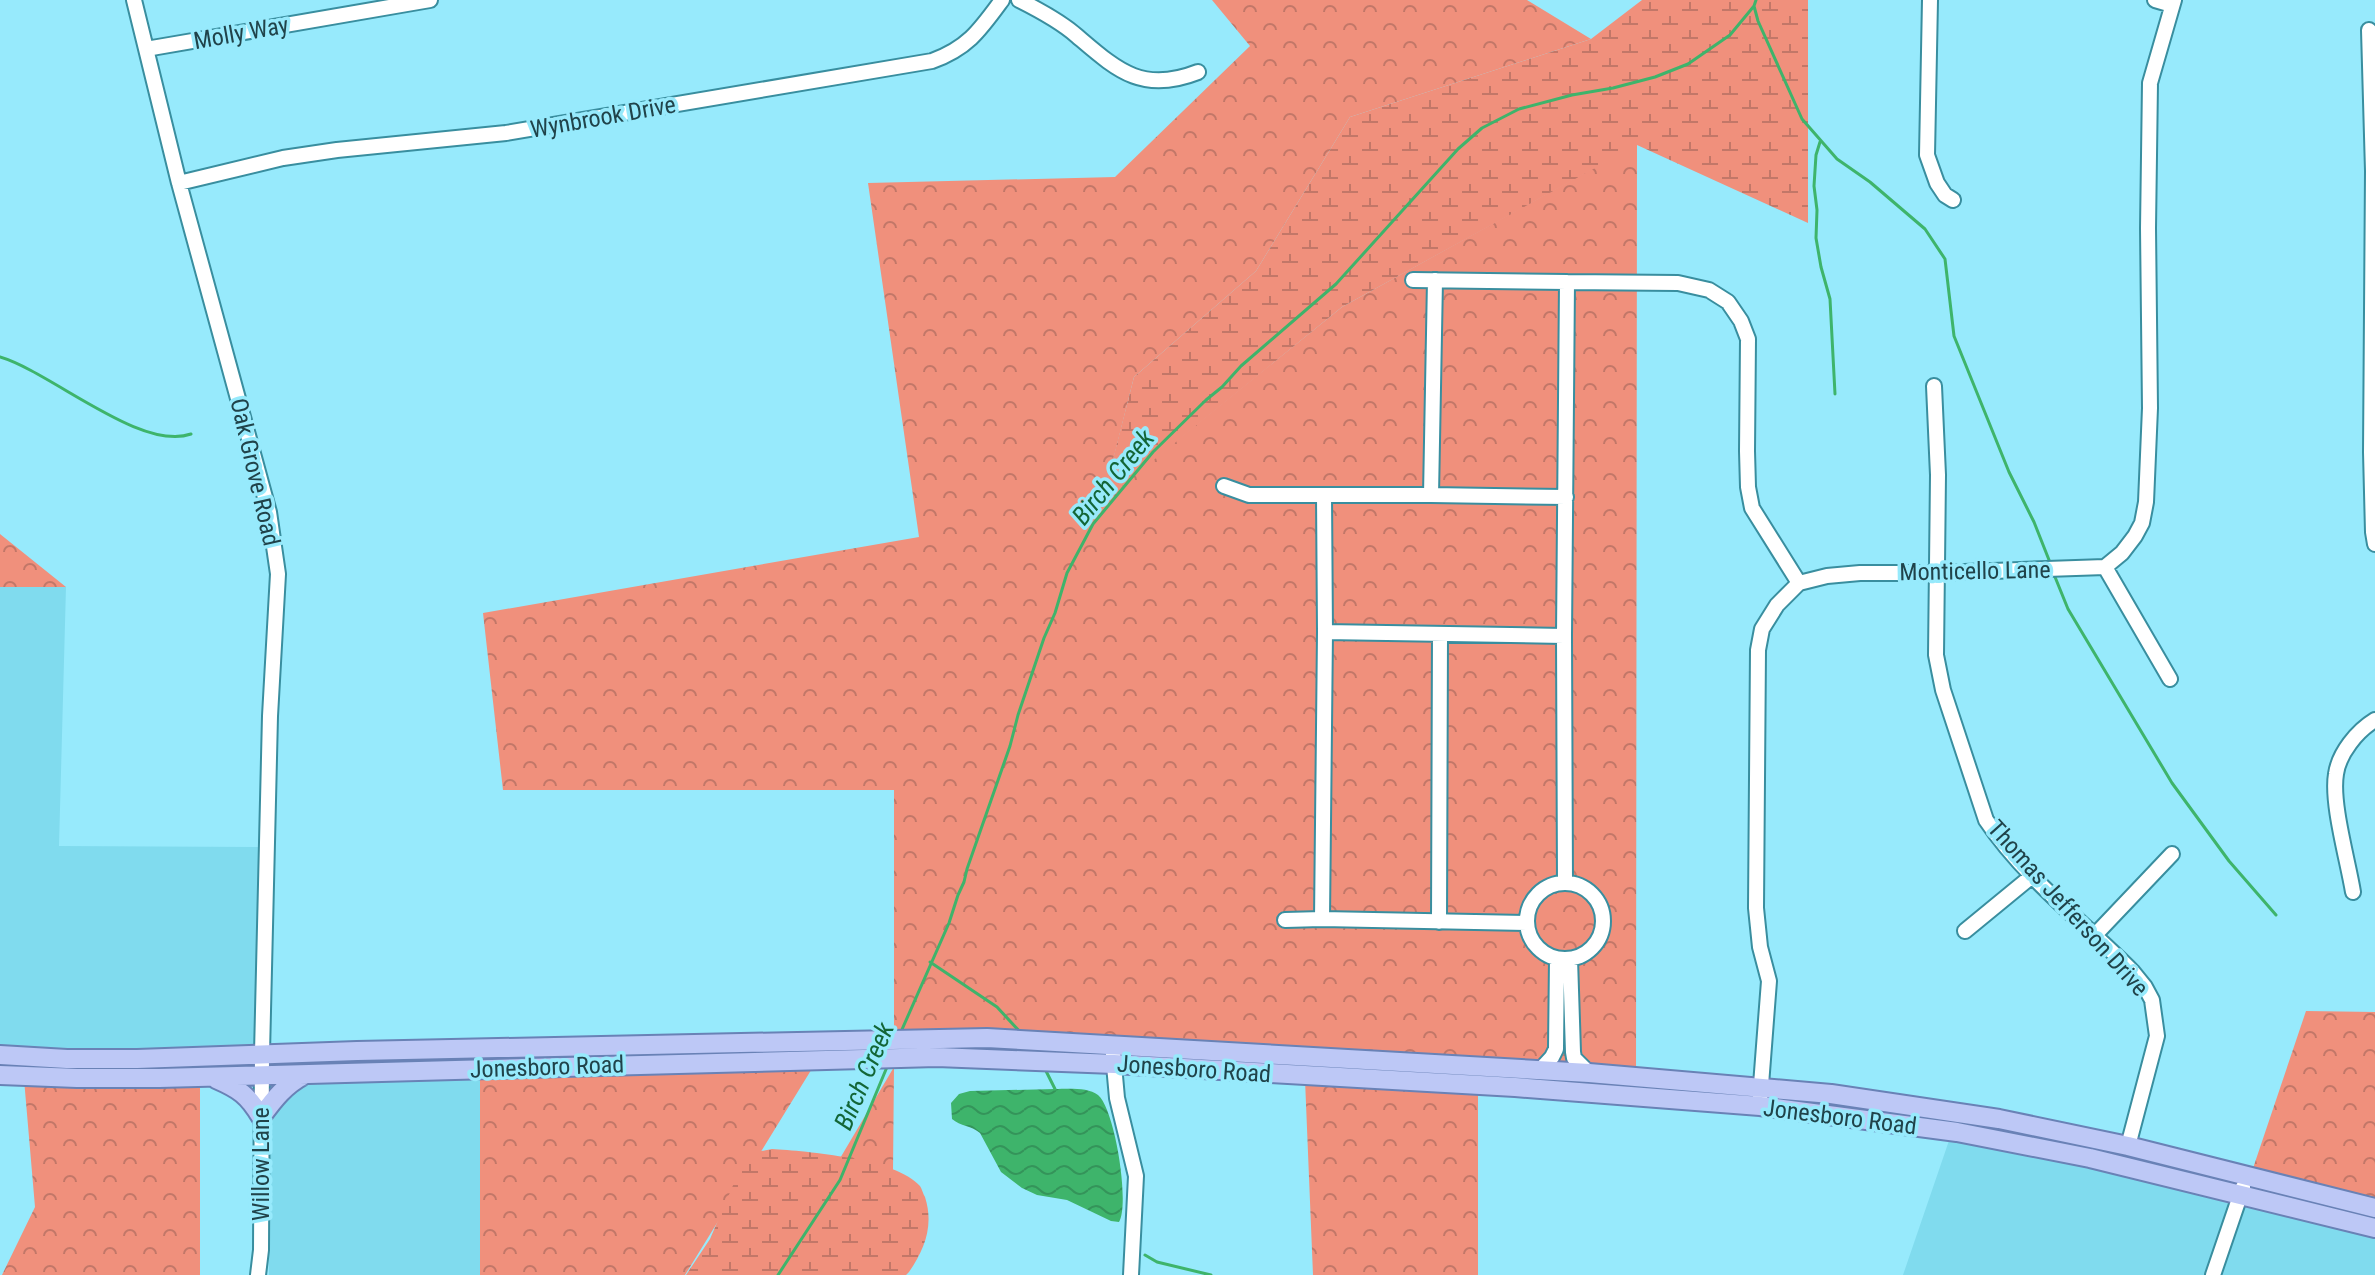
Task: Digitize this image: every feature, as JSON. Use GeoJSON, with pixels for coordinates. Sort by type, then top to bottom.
{"type":"FeatureCollection","features":[{"type":"Feature","properties":{"kind":"main road","name":"Jonesboro Road"},"geometry":{"type":"LineString","coordinates":[[0,1055],[114,1059],[262,1053],[987,1038],[1114,1054],[1760,1106],[1882,1122],[2020,1143],[2375,1228]]}},
{"type":"Feature","properties":{"kind":"main road","name":"Jonesboro Road"},"geometry":{"type":"LineString","coordinates":[[0,1075],[77,1078],[210,1076],[1114,1054],[1540,1070],[1761,1086],[1999,1119],[2128,1146],[2375,1208]]}},
{"type":"Feature","properties":{"kind":"main road"},"geometry":{"type":"LineString","coordinates":[[210,1076],[250,1098],[261,1117],[288,1084],[306,1074]]}},
{"type":"Feature","properties":{"kind":"street","name":"Oak Grove Road"},"geometry":{"type":"LineString","coordinates":[[134,0],[179,183],[269,512],[278,574],[270,716],[262,1053]]}},
{"type":"Feature","properties":{"kind":"street","name":"Molly Way"},"geometry":{"type":"LineString","coordinates":[[146,49],[430,0]]}},
{"type":"Feature","properties":{"kind":"street","name":"Wynbrook Drive"},"geometry":{"type":"LineString","coordinates":[[179,183],[283,158],[506,133],[932,61],[953,54],[970,41],[1002,0]]}},
{"type":"Feature","properties":{"kind":"street"},"geometry":{"type":"LineString","coordinates":[[1019,0],[1075,34],[1098,55],[1132,77],[1157,80],[1182,78],[1198,72]]}},
{"type":"Feature","properties":{"kind":"street"},"geometry":{"type":"LineString","coordinates":[[1930,0],[1927,155],[1937,183],[1953,200]]}},
{"type":"Feature","properties":{"kind":"street"},"geometry":{"type":"LineString","coordinates":[[2155,0],[2173,3],[2150,83],[2150,408],[2146,502],[2142,523],[2135,536],[2122,553],[2105,567],[2170,679]]}},
{"type":"Feature","properties":{"kind":"street"},"geometry":{"type":"LineString","coordinates":[[2369,30],[2373,171],[2371,452],[2375,544]]}},
{"type":"Feature","properties":{"kind":"street"},"geometry":{"type":"LineString","coordinates":[[1413,280],[1678,283],[1709,290],[1728,302],[1741,321],[1748,339],[1748,463],[1752,508],[1799,583],[1777,605],[1762,629],[1758,650],[1756,908],[1760,947],[1769,981],[1760,1106]]}},
{"type":"Feature","properties":{"kind":"street"},"geometry":{"type":"LineString","coordinates":[[1431,495],[1435,280]]}},
{"type":"Feature","properties":{"kind":"street"},"geometry":{"type":"LineString","coordinates":[[1565,883],[1567,282]]}},
{"type":"Feature","properties":{"kind":"street","name":"Thomas Jefferson Drive"},"geometry":{"type":"LineString","coordinates":[[1934,386],[1938,475],[1936,655],[1943,690],[1986,820],[1998,838],[2032,876],[2145,987],[2152,1000],[2157,1036],[2128,1146]]}},
{"type":"Feature","properties":{"kind":"street"},"geometry":{"type":"LineString","coordinates":[[1224,486],[1249,495],[1566,497]]}},
{"type":"Feature","properties":{"kind":"street"},"geometry":{"type":"LineString","coordinates":[[1322,919],[1324,495]]}},
{"type":"Feature","properties":{"kind":"street","name":"Monticello Lane"},"geometry":{"type":"LineString","coordinates":[[1799,583],[1860,573],[2105,567]]}},
{"type":"Feature","properties":{"kind":"street"},"geometry":{"type":"LineString","coordinates":[[1325,632],[1564,636]]}},
{"type":"Feature","properties":{"kind":"street"},"geometry":{"type":"LineString","coordinates":[[1439,922],[1440,634]]}},
{"type":"Feature","properties":{"kind":"street"},"geometry":{"type":"LineString","coordinates":[[2353,892],[2336,796],[2336,774],[2351,742],[2375,720]]}},
{"type":"Feature","properties":{"kind":"street"},"geometry":{"type":"LineString","coordinates":[[2095,935],[2172,854]]}},
{"type":"Feature","properties":{"kind":"street"},"geometry":{"type":"LineString","coordinates":[[1965,931],[2032,876]]}},
{"type":"Feature","properties":{"kind":"street"},"geometry":{"type":"LineString","coordinates":[[1565,883],[1589,891],[1602,912],[1603,925],[1593,948],[1583,955],[1564,959],[1539,950],[1528,933],[1526,923],[1527,911],[1541,890],[1565,883]]}},
{"type":"Feature","properties":{"kind":"street"},"geometry":{"type":"LineString","coordinates":[[1285,920],[1526,923]]}},
{"type":"Feature","properties":{"kind":"street"},"geometry":{"type":"LineString","coordinates":[[1540,1070],[1556,1049],[1564,959]]}},
{"type":"Feature","properties":{"kind":"street"},"geometry":{"type":"LineString","coordinates":[[1564,959],[1574,1058],[1589,1073]]}},
{"type":"Feature","properties":{"kind":"street","name":"Willow Lane"},"geometry":{"type":"LineString","coordinates":[[258,1275],[262,1196],[262,1053]]}},
{"type":"Feature","properties":{"kind":"street"},"geometry":{"type":"LineString","coordinates":[[1114,1054],[1121,1116],[1136,1176],[1131,1275]]}},
{"type":"Feature","properties":{"kind":"street"},"geometry":{"type":"LineString","coordinates":[[2213,1275],[2247,1176]]}},
{"type":"Feature","properties":{"kind":"shaded area"},"geometry":{"type":"Polygon","coordinates":[[[0,587],[66,587],[59,846],[263,847],[269,1073],[480,1069],[480,1275],[269,1275],[268,1074],[0,1071],[0,587]]]}},
{"type":"Feature","properties":{"kind":"shaded area"},"geometry":{"type":"Polygon","coordinates":[[[1954,1126],[2375,1224],[2375,1275],[1903,1275],[1954,1126]]]}},
{"type":"Feature","properties":{"kind":"green space"},"geometry":{"type":"Polygon","coordinates":[[[1212,0],[1527,0],[1591,39],[1350,117],[1256,271],[1134,377],[1103,500],[1342,307],[1637,144],[1636,1088],[1478,1082],[1478,1275],[1313,1275],[1304,1055],[894,1067],[894,790],[503,790],[483,613],[919,537],[868,183],[1115,177],[1250,46],[1212,0]]]}},
{"type":"Feature","properties":{"kind":"green space"},"geometry":{"type":"Polygon","coordinates":[[[1642,0],[1808,0],[1808,223],[1637,145],[1342,307],[1102,502],[1134,377],[1256,271],[1350,117],[1591,39],[1642,0]]]}},
{"type":"Feature","properties":{"kind":"green space"},"geometry":{"type":"Polygon","coordinates":[[[0,534],[66,587],[0,587],[0,534]]]}},
{"type":"Feature","properties":{"kind":"green space"},"geometry":{"type":"Polygon","coordinates":[[[2306,1011],[2375,1012],[2375,1224],[2246,1189],[2306,1011]]]}},
{"type":"Feature","properties":{"kind":"green space"},"geometry":{"type":"Polygon","coordinates":[[[813,1067],[685,1275],[480,1275],[480,1069],[813,1067]]]}},
{"type":"Feature","properties":{"kind":"green space"},"geometry":{"type":"Polygon","coordinates":[[[894,1067],[892,1275],[787,1248],[894,1067]]]}},
{"type":"Feature","properties":{"kind":"green space"},"geometry":{"type":"Polygon","coordinates":[[[200,1074],[200,1275],[2,1275],[35,1207],[24,1079],[200,1074]]]}},
{"type":"Feature","properties":{"kind":"green space"},"geometry":{"type":"Polygon","coordinates":[[[772,1149],[828,1154],[872,1163],[909,1177],[920,1186],[928,1207],[928,1227],[920,1255],[909,1272],[906,1275],[686,1275],[710,1239],[743,1162],[756,1152],[772,1149]]]}},
{"type":"Feature","properties":{"kind":"water"},"geometry":{"type":"Polygon","coordinates":[[[1077,1089],[1098,1095],[1110,1118],[1122,1178],[1119,1222],[1067,1200],[1037,1195],[1022,1188],[1001,1172],[980,1133],[952,1119],[951,1103],[959,1094],[970,1091],[1077,1089]]]}},
{"type":"Feature","properties":{"kind":"waterway","name":"Birch Creek"},"geometry":{"type":"LineString","coordinates":[[900,1034],[964,882],[1067,573],[1093,524],[1153,452],[1241,366],[1336,284],[1458,149],[1482,128],[1519,109],[1655,77],[1688,64],[1730,35],[1756,0]]}},
{"type":"Feature","properties":{"kind":"waterway"},"geometry":{"type":"LineString","coordinates":[[1754,6],[1802,119],[1837,159],[1870,182],[1925,229],[1945,259],[1954,336],[2009,472],[2051,565]]}},
{"type":"Feature","properties":{"kind":"waterway"},"geometry":{"type":"LineString","coordinates":[[1820,142],[1814,186],[1816,238],[1830,299],[1835,394]]}},
{"type":"Feature","properties":{"kind":"waterway"},"geometry":{"type":"LineString","coordinates":[[0,357],[21,365],[122,422],[147,432],[171,436],[191,434]]}},
{"type":"Feature","properties":{"kind":"waterway"},"geometry":{"type":"LineString","coordinates":[[2053,572],[2068,609],[2172,783],[2229,861],[2276,915]]}},
{"type":"Feature","properties":{"kind":"waterway"},"geometry":{"type":"LineString","coordinates":[[930,962],[997,1007],[1021,1033]]}},
{"type":"Feature","properties":{"kind":"waterway","name":"Birch Creek"},"geometry":{"type":"LineString","coordinates":[[778,1275],[840,1180],[887,1067]]}},
{"type":"Feature","properties":{"kind":"waterway"},"geometry":{"type":"LineString","coordinates":[[1045,1069],[1055,1089]]}},
{"type":"Feature","properties":{"kind":"waterway"},"geometry":{"type":"LineString","coordinates":[[1145,1255],[1157,1262],[1211,1275]]}}]}
